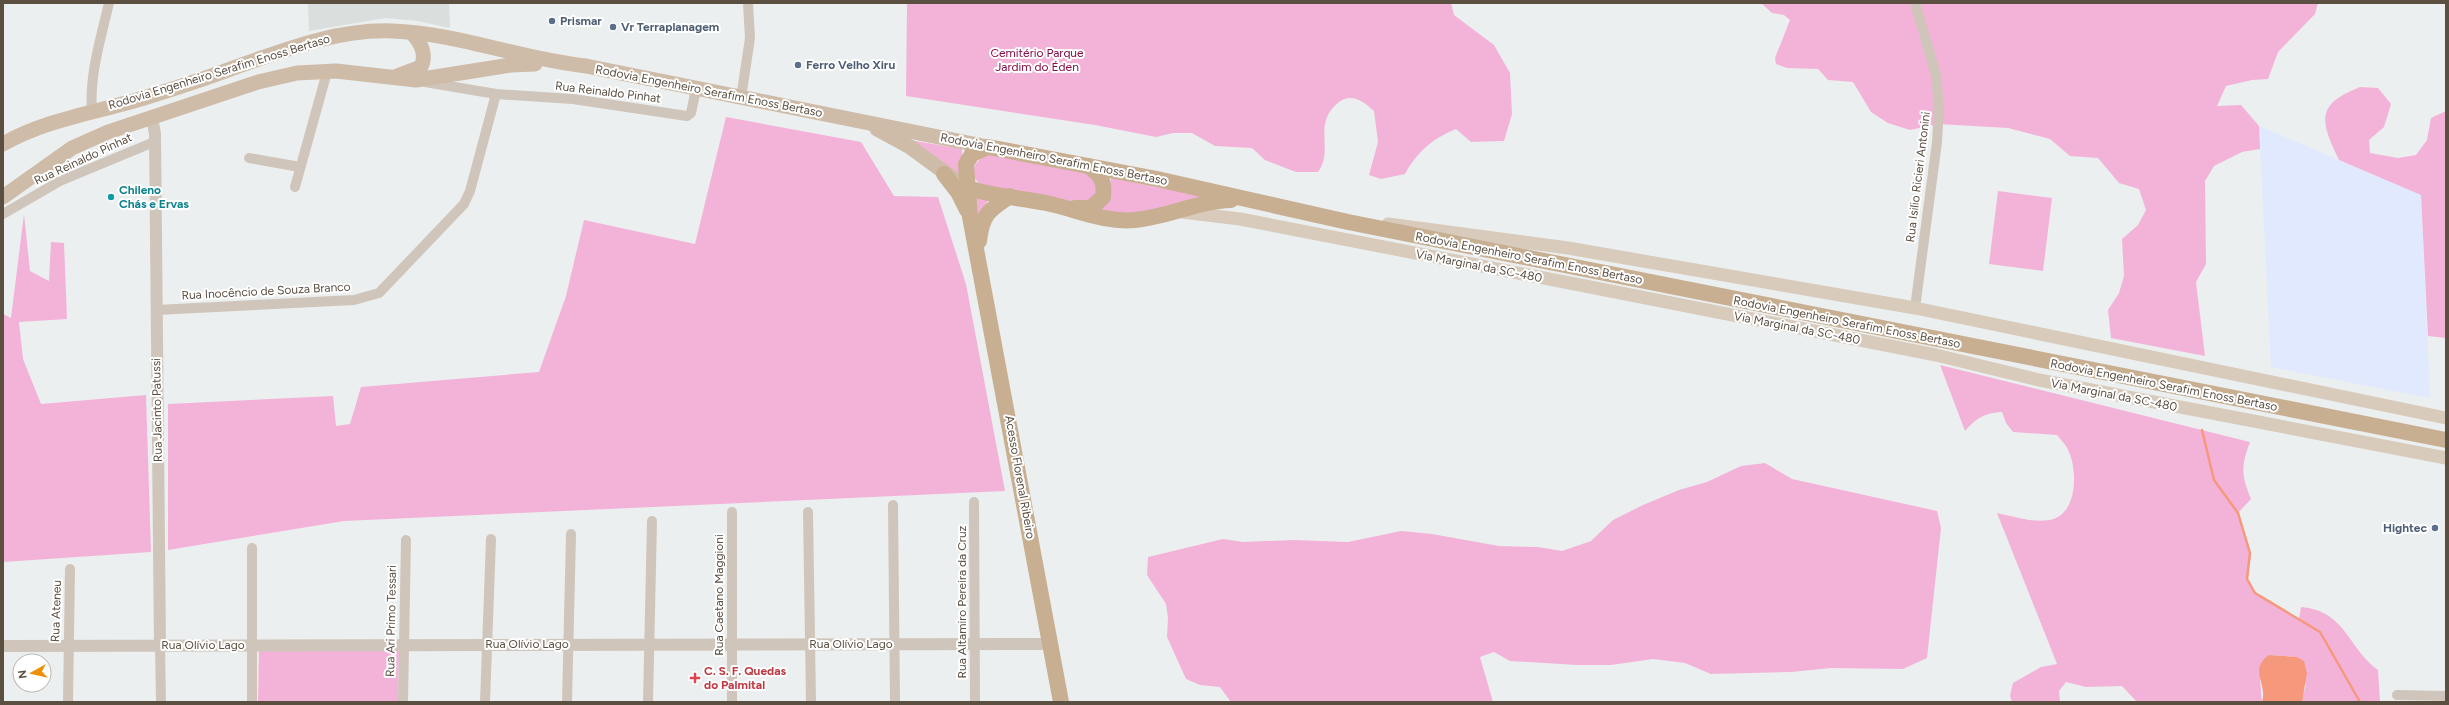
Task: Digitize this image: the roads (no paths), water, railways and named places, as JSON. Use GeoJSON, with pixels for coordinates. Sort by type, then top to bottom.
{"type":"FeatureCollection","features":[{"type":"Feature","properties":{"kind":"highway","name":"Rodovia Engenheiro Serafim Enoss Bertaso"},"geometry":{"type":"LineString","coordinates":[[988,148],[1088,166],[1248,199],[1348,222],[2446,440]]}},
{"type":"Feature","properties":{"kind":"highway","name":"Acesso Florenal Ribeiro"},"geometry":{"type":"LineString","coordinates":[[988,148],[972,154],[968,159],[966,172],[970,217],[978,253],[1061,702]]}},
{"type":"Feature","properties":{"kind":"highway"},"geometry":{"type":"LineString","coordinates":[[1068,207],[1091,208],[1103,197],[1103,180],[1099,173],[1088,166]]}},
{"type":"Feature","properties":{"kind":"highway"},"geometry":{"type":"LineString","coordinates":[[944,174],[958,192],[970,217]]}},
{"type":"Feature","properties":{"kind":"highway","name":"Rodovia Engenheiro Serafim Enoss Bertaso"},"geometry":{"type":"LineString","coordinates":[[968,188],[984,194],[1010,196],[1068,207],[1102,218],[1117,220],[1151,218],[1216,200],[1248,199]]}},
{"type":"Feature","properties":{"kind":"highway","name":"Acesso Florenal Ribeiro"},"geometry":{"type":"LineString","coordinates":[[978,253],[980,230],[986,214],[1010,196]]}},
{"type":"Feature","properties":{"kind":"main road","name":"Rodovia Engenheiro Serafim Enoss Bertaso"},"geometry":{"type":"LineString","coordinates":[[3,144],[50,124],[145,97],[317,41],[346,34],[392,31],[455,38],[558,63],[586,66],[988,148]]}},
{"type":"Feature","properties":{"kind":"main road"},"geometry":{"type":"LineString","coordinates":[[392,77],[409,74],[421,67],[424,60],[419,41],[412,33]]}},
{"type":"Feature","properties":{"kind":"main road","name":"Rodovia Engenheiro Serafim Enoss Bertaso"},"geometry":{"type":"LineString","coordinates":[[3,197],[72,148],[108,132],[258,82],[297,73],[327,72],[416,80],[511,65],[558,63]]}},
{"type":"Feature","properties":{"kind":"main road","name":"Rodovia Engenheiro Serafim Enoss Bertaso"},"geometry":{"type":"LineString","coordinates":[[860,121],[910,147],[944,174],[968,188]]}},
{"type":"Feature","properties":{"kind":"main road","name":"Via Marginal da SC-480"},"geometry":{"type":"LineString","coordinates":[[1173,213],[1190,212],[1240,219],[1936,355],[2039,380],[2420,455],[2446,458]]}},
{"type":"Feature","properties":{"kind":"main road"},"geometry":{"type":"LineString","coordinates":[[1348,222],[1404,225],[1568,248],[1915,308],[2446,418]]}},
{"type":"Feature","properties":{"kind":"street"},"geometry":{"type":"LineString","coordinates":[[92,112],[93,81],[109,3]]}},
{"type":"Feature","properties":{"kind":"street"},"geometry":{"type":"LineString","coordinates":[[741,98],[750,38],[748,3]]}},
{"type":"Feature","properties":{"kind":"street","name":"Rua Isilio Ricieri Antonini"},"geometry":{"type":"LineString","coordinates":[[1915,3],[1936,75],[1939,108],[1937,142],[1915,308]]}},
{"type":"Feature","properties":{"kind":"street"},"geometry":{"type":"LineString","coordinates":[[295,187],[327,72]]}},
{"type":"Feature","properties":{"kind":"street"},"geometry":{"type":"LineString","coordinates":[[416,80],[496,94]]}},
{"type":"Feature","properties":{"kind":"street","name":"Rua Reinaldo Pinhat"},"geometry":{"type":"LineString","coordinates":[[496,94],[573,99],[687,116],[691,113],[696,89]]}},
{"type":"Feature","properties":{"kind":"street","name":"Rua Inocêncio de Souza Branco"},"geometry":{"type":"LineString","coordinates":[[156,310],[354,300],[378,293],[464,204],[470,191],[496,94]]}},
{"type":"Feature","properties":{"kind":"street","name":"Rua Jacinto Patussi"},"geometry":{"type":"LineString","coordinates":[[152,117],[154,142],[161,702]]}},
{"type":"Feature","properties":{"kind":"street","name":"Rua Reinaldo Pinhat"},"geometry":{"type":"LineString","coordinates":[[3,214],[60,181],[154,142]]}},
{"type":"Feature","properties":{"kind":"street"},"geometry":{"type":"LineString","coordinates":[[249,158],[300,167]]}},
{"type":"Feature","properties":{"kind":"street","name":"Rua Altamiro Pereira da Cruz"},"geometry":{"type":"LineString","coordinates":[[974,502],[975,702]]}},
{"type":"Feature","properties":{"kind":"street"},"geometry":{"type":"LineString","coordinates":[[893,505],[895,702]]}},
{"type":"Feature","properties":{"kind":"street","name":"Rua Caetano Maggioni"},"geometry":{"type":"LineString","coordinates":[[732,512],[732,702]]}},
{"type":"Feature","properties":{"kind":"street"},"geometry":{"type":"LineString","coordinates":[[808,512],[811,702]]}},
{"type":"Feature","properties":{"kind":"street"},"geometry":{"type":"LineString","coordinates":[[648,702],[652,521]]}},
{"type":"Feature","properties":{"kind":"street"},"geometry":{"type":"LineString","coordinates":[[568,702],[571,534]]}},
{"type":"Feature","properties":{"kind":"street"},"geometry":{"type":"LineString","coordinates":[[485,702],[491,539]]}},
{"type":"Feature","properties":{"kind":"street","name":"Rua Ari Primo Tessari"},"geometry":{"type":"LineString","coordinates":[[403,702],[406,540]]}},
{"type":"Feature","properties":{"kind":"street"},"geometry":{"type":"LineString","coordinates":[[252,548],[252,702]]}},
{"type":"Feature","properties":{"kind":"street","name":"Rua Ateneu"},"geometry":{"type":"LineString","coordinates":[[68,702],[70,569]]}},
{"type":"Feature","properties":{"kind":"street","name":"Rua Olívio Lago"},"geometry":{"type":"LineString","coordinates":[[3,646],[403,644],[1050,644]]}},
{"type":"Feature","properties":{"kind":"street"},"geometry":{"type":"LineString","coordinates":[[2397,696],[2446,696]]}},
{"type":"Feature","properties":{"kind":"waterway"},"geometry":{"type":"LineString","coordinates":[[2202,430],[2214,480],[2238,513],[2250,553],[2247,579],[2255,593],[2320,632],[2360,702]]}},
{"type":"Feature","properties":{"kind":"place","name":"Prismar"},"geometry":{"type":"Point","coordinates":[552,21]}},
{"type":"Feature","properties":{"kind":"place","name":"Vr Terraplanagem"},"geometry":{"type":"Point","coordinates":[613,27]}},
{"type":"Feature","properties":{"kind":"place","name":"Ferro Velho Xiru"},"geometry":{"type":"Point","coordinates":[798,65]}},
{"type":"Feature","properties":{"kind":"place","name":"Chileno Chás e Ervas"},"geometry":{"type":"Point","coordinates":[111,197]}},
{"type":"Feature","properties":{"kind":"place","name":"Hightec"},"geometry":{"type":"Point","coordinates":[2435,528]}},
{"type":"Feature","properties":{"kind":"place","name":"C. S. F. Quedas do Palmital"},"geometry":{"type":"Point","coordinates":[695,678]}},
{"type":"Feature","properties":{"kind":"park label","name":"Cemitério Parque Jardim do Éden"},"geometry":{"type":"Point","coordinates":[1037,60]}}]}
